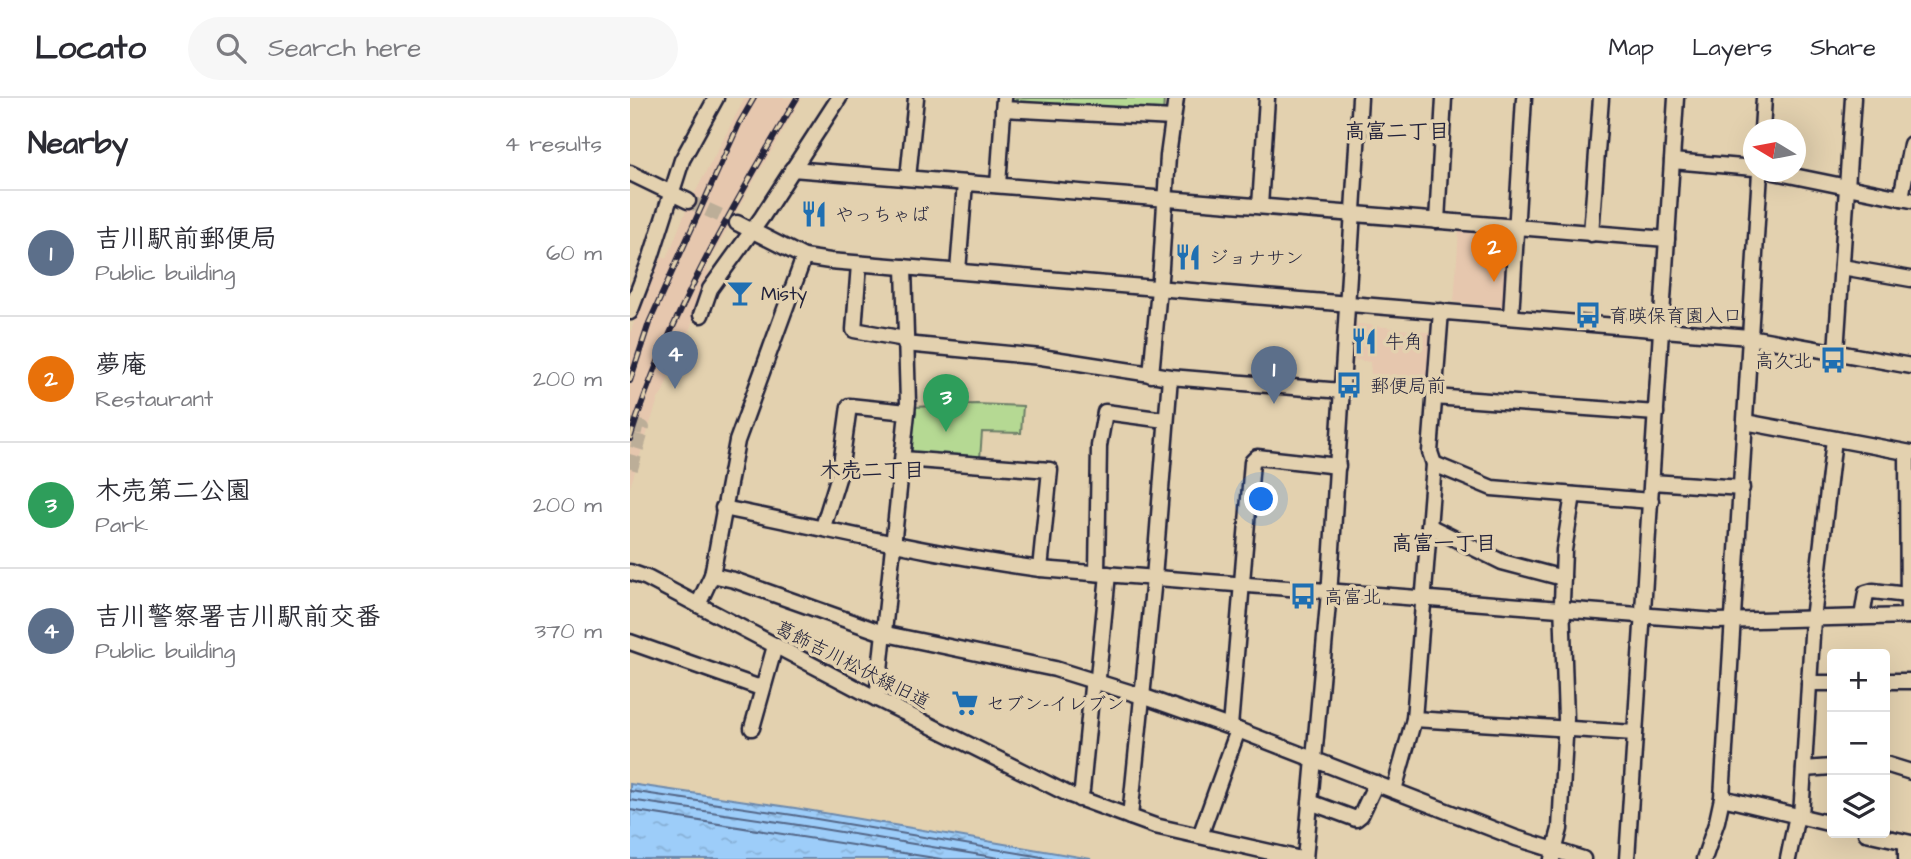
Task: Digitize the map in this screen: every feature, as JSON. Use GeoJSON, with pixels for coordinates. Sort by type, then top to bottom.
{"type":"FeatureCollection","features":[{"type":"Feature","properties":{"kind":"street"},"geometry":{"type":"LineString","coordinates":[[630,312],[689,145],[716,98]]}},
{"type":"Feature","properties":{"kind":"street"},"geometry":{"type":"LineString","coordinates":[[701,315],[710,289],[839,98]]}},
{"type":"Feature","properties":{"kind":"street"},"geometry":{"type":"LineString","coordinates":[[908,178],[916,98]]}},
{"type":"Feature","properties":{"kind":"street"},"geometry":{"type":"LineString","coordinates":[[1151,375],[1160,288],[1168,156],[1176,98]]}},
{"type":"Feature","properties":{"kind":"street"},"geometry":{"type":"LineString","coordinates":[[1260,206],[1267,98]]}},
{"type":"Feature","properties":{"kind":"street"},"geometry":{"type":"LineString","coordinates":[[1303,859],[1315,760],[1329,592],[1360,98]]}},
{"type":"Feature","properties":{"kind":"street"},"geometry":{"type":"LineString","coordinates":[[1437,221],[1444,98]]}},
{"type":"Feature","properties":{"kind":"street"},"geometry":{"type":"LineString","coordinates":[[1511,317],[1524,98]]}},
{"type":"Feature","properties":{"kind":"street"},"geometry":{"type":"LineString","coordinates":[[1591,234],[1601,98]]}},
{"type":"Feature","properties":{"kind":"street"},"geometry":{"type":"LineString","coordinates":[[1627,859],[1676,98]]}},
{"type":"Feature","properties":{"kind":"street"},"geometry":{"type":"LineString","coordinates":[[1763,119],[1764,98]]}},
{"type":"Feature","properties":{"kind":"street"},"geometry":{"type":"LineString","coordinates":[[1836,352],[1853,98]]}},
{"type":"Feature","properties":{"kind":"street"},"geometry":{"type":"LineString","coordinates":[[998,185],[1004,104],[1173,118]]}},
{"type":"Feature","properties":{"kind":"street"},"geometry":{"type":"LineString","coordinates":[[1806,179],[1906,199],[1911,144]]}},
{"type":"Feature","properties":{"kind":"street"},"geometry":{"type":"LineString","coordinates":[[1672,161],[1743,167]]}},
{"type":"Feature","properties":{"kind":"street"},"geometry":{"type":"LineString","coordinates":[[792,169],[1667,239]]}},
{"type":"Feature","properties":{"kind":"street"},"geometry":{"type":"LineString","coordinates":[[630,173],[688,201]]}},
{"type":"Feature","properties":{"kind":"street"},"geometry":{"type":"LineString","coordinates":[[1704,859],[1717,821],[1721,798],[1759,182]]}},
{"type":"Feature","properties":{"kind":"street"},"geometry":{"type":"LineString","coordinates":[[958,271],[965,183]]}},
{"type":"Feature","properties":{"kind":"street"},"geometry":{"type":"LineString","coordinates":[[737,223],[804,257],[859,264],[1661,328],[1749,337],[1911,366]]}},
{"type":"Feature","properties":{"kind":"street"},"geometry":{"type":"LineString","coordinates":[[698,605],[712,575],[737,441],[804,257]]}},
{"type":"Feature","properties":{"kind":"street"},"geometry":{"type":"LineString","coordinates":[[859,264],[854,330],[905,342],[1041,357],[1151,375],[1342,391]]}},
{"type":"Feature","properties":{"kind":"street"},"geometry":{"type":"LineString","coordinates":[[877,699],[886,634],[907,412],[904,267]]}},
{"type":"Feature","properties":{"kind":"street"},"geometry":{"type":"LineString","coordinates":[[1842,267],[1911,279]]}},
{"type":"Feature","properties":{"kind":"street"},"geometry":{"type":"LineString","coordinates":[[1394,790],[1415,719],[1434,464],[1430,452],[1441,311]]}},
{"type":"Feature","properties":{"kind":"street"},"geometry":{"type":"LineString","coordinates":[[1130,817],[1154,578],[1170,377]]}},
{"type":"Feature","properties":{"kind":"street"},"geometry":{"type":"LineString","coordinates":[[1434,397],[1656,413]]}},
{"type":"Feature","properties":{"kind":"street"},"geometry":{"type":"LineString","coordinates":[[822,527],[840,472],[849,406],[907,412]]}},
{"type":"Feature","properties":{"kind":"street"},"geometry":{"type":"LineString","coordinates":[[1079,799],[1092,687],[1098,677],[1102,574],[1098,472],[1105,412],[1165,419]]}},
{"type":"Feature","properties":{"kind":"street"},"geometry":{"type":"LineString","coordinates":[[723,508],[822,527],[947,556],[1040,569],[1732,622],[1909,616],[1909,453],[1745,422]]}},
{"type":"Feature","properties":{"kind":"street"},"geometry":{"type":"LineString","coordinates":[[1788,859],[1799,815],[1813,619],[1834,439]]}},
{"type":"Feature","properties":{"kind":"street"},"geometry":{"type":"LineString","coordinates":[[1200,836],[1234,729],[1241,585],[1252,462],[1258,457],[1338,466]]}},
{"type":"Feature","properties":{"kind":"street"},"geometry":{"type":"LineString","coordinates":[[903,459],[1050,470],[1040,569]]}},
{"type":"Feature","properties":{"kind":"street"},"geometry":{"type":"LineString","coordinates":[[1434,464],[1492,488],[1651,501]]}},
{"type":"Feature","properties":{"kind":"street"},"geometry":{"type":"LineString","coordinates":[[1652,482],[1742,488]]}},
{"type":"Feature","properties":{"kind":"street"},"geometry":{"type":"LineString","coordinates":[[1553,855],[1560,829],[1566,729],[1562,609],[1564,550],[1573,495]]}},
{"type":"Feature","properties":{"kind":"street"},"geometry":{"type":"LineString","coordinates":[[1429,526],[1502,562],[1563,578]]}},
{"type":"Feature","properties":{"kind":"street","name":"葛飾吉川松伏線旧道"},"geometry":{"type":"LineString","coordinates":[[630,572],[1079,799],[1155,826],[1303,859]]}},
{"type":"Feature","properties":{"kind":"street"},"geometry":{"type":"LineString","coordinates":[[712,575],[886,634],[1055,669],[1142,696],[1376,783],[1553,855],[1583,859]]}},
{"type":"Feature","properties":{"kind":"street"},"geometry":{"type":"LineString","coordinates":[[1862,617],[1866,593],[1873,591],[1907,595]]}},
{"type":"Feature","properties":{"kind":"street"},"geometry":{"type":"LineString","coordinates":[[630,642],[763,687]]}},
{"type":"Feature","properties":{"kind":"street"},"geometry":{"type":"LineString","coordinates":[[751,728],[775,646]]}},
{"type":"Feature","properties":{"kind":"street"},"geometry":{"type":"LineString","coordinates":[[1890,681],[1911,681]]}},
{"type":"Feature","properties":{"kind":"street"},"geometry":{"type":"LineString","coordinates":[[1809,683],[1827,683]]}},
{"type":"Feature","properties":{"kind":"street"},"geometry":{"type":"LineString","coordinates":[[1415,719],[1635,733]]}},
{"type":"Feature","properties":{"kind":"street"},"geometry":{"type":"LineString","coordinates":[[1890,766],[1911,772]]}},
{"type":"Feature","properties":{"kind":"street"},"geometry":{"type":"LineString","coordinates":[[1804,769],[1827,767]]}},
{"type":"Feature","properties":{"kind":"street"},"geometry":{"type":"LineString","coordinates":[[1310,802],[1356,819],[1361,815],[1376,783]]}},
{"type":"Feature","properties":{"kind":"street"},"geometry":{"type":"LineString","coordinates":[[1721,798],[1827,823]]}},
{"type":"Feature","properties":{"kind":"street"},"geometry":{"type":"LineString","coordinates":[[1887,838],[1908,843],[1906,859]]}},
{"type":"Feature","properties":{"kind":"shaded area"},"geometry":{"type":"Polygon","coordinates":[[[745,98],[802,98],[706,269],[711,273],[693,311],[694,318],[675,369],[672,369],[658,399],[630,487],[630,334],[643,296],[662,256],[667,258],[687,208],[745,98]]]}},
{"type":"Feature","properties":{"kind":"shaded area"},"geometry":{"type":"Polygon","coordinates":[[[1459,231],[1509,234],[1505,308],[1454,302],[1459,231]]]}},
{"type":"Feature","properties":{"kind":"shaded area"},"geometry":{"type":"Polygon","coordinates":[[[1351,323],[1435,333],[1430,377],[1371,374],[1370,362],[1351,359],[1351,323]]]}},
{"type":"Feature","properties":{"kind":"green space"},"geometry":{"type":"Polygon","coordinates":[[[1011,98],[1164,98],[1163,114],[1010,103],[1011,98]]]}},
{"type":"Feature","properties":{"kind":"green space"},"geometry":{"type":"Polygon","coordinates":[[[976,404],[1023,406],[1021,433],[982,432],[980,459],[912,456],[909,452],[915,407],[976,404]]]}},
{"type":"Feature","properties":{"kind":"water"},"geometry":{"type":"Polygon","coordinates":[[[630,784],[795,808],[1091,859],[630,859],[630,784]]]}},
{"type":"Feature","properties":{"kind":"tunnel"},"geometry":{"type":"LineString","coordinates":[[688,201],[737,223]]}},
{"type":"Feature","properties":{"kind":"tunnel"},"geometry":{"type":"LineString","coordinates":[[630,425],[643,428],[630,472]]}},
{"type":"Feature","properties":{"kind":"railway"},"geometry":{"type":"LineString","coordinates":[[630,381],[649,323],[739,124],[754,98]]}},
{"type":"Feature","properties":{"kind":"railway"},"geometry":{"type":"LineString","coordinates":[[630,439],[645,394],[682,306],[749,180],[797,98]]}},
{"type":"Feature","properties":{"kind":"place","name":"やっちゃば"},"geometry":{"type":"Point","coordinates":[814,214]}},
{"type":"Feature","properties":{"kind":"place","name":"ジョナサン"},"geometry":{"type":"Point","coordinates":[1188,257]}},
{"type":"Feature","properties":{"kind":"place","name":"夢庵"},"geometry":{"type":"Point","coordinates":[1494,282]}},
{"type":"Feature","properties":{"kind":"place","name":"Misty"},"geometry":{"type":"Point","coordinates":[740,293]}},
{"type":"Feature","properties":{"kind":"place","name":"育暎保育園入口"},"geometry":{"type":"Point","coordinates":[1588,315]}},
{"type":"Feature","properties":{"kind":"place","name":"牛角"},"geometry":{"type":"Point","coordinates":[1364,341]}},
{"type":"Feature","properties":{"kind":"place","name":"高久北"},"geometry":{"type":"Point","coordinates":[1833,360]}},
{"type":"Feature","properties":{"kind":"place","name":"郵便局前"},"geometry":{"type":"Point","coordinates":[1349,385]}},
{"type":"Feature","properties":{"kind":"place","name":"吉川警察署吉川駅前交番"},"geometry":{"type":"Point","coordinates":[675,389]}},
{"type":"Feature","properties":{"kind":"place","name":"吉川駅前郵便局"},"geometry":{"type":"Point","coordinates":[1274,404]}},
{"type":"Feature","properties":{"kind":"place","name":"木売第二公園"},"geometry":{"type":"Point","coordinates":[946,432]}},
{"type":"Feature","properties":{"kind":"place","name":"高富北"},"geometry":{"type":"Point","coordinates":[1303,596]}},
{"type":"Feature","properties":{"kind":"place","name":"セブン-イレブン"},"geometry":{"type":"Point","coordinates":[965,703]}},
{"type":"Feature","properties":{"kind":"district","name":"高富二丁目"},"geometry":{"type":"Point","coordinates":[1397,131]}},
{"type":"Feature","properties":{"kind":"district","name":"木売二丁目"},"geometry":{"type":"Point","coordinates":[872,470]}},
{"type":"Feature","properties":{"kind":"district","name":"高富一丁目"},"geometry":{"type":"Point","coordinates":[1444,543]}}]}
